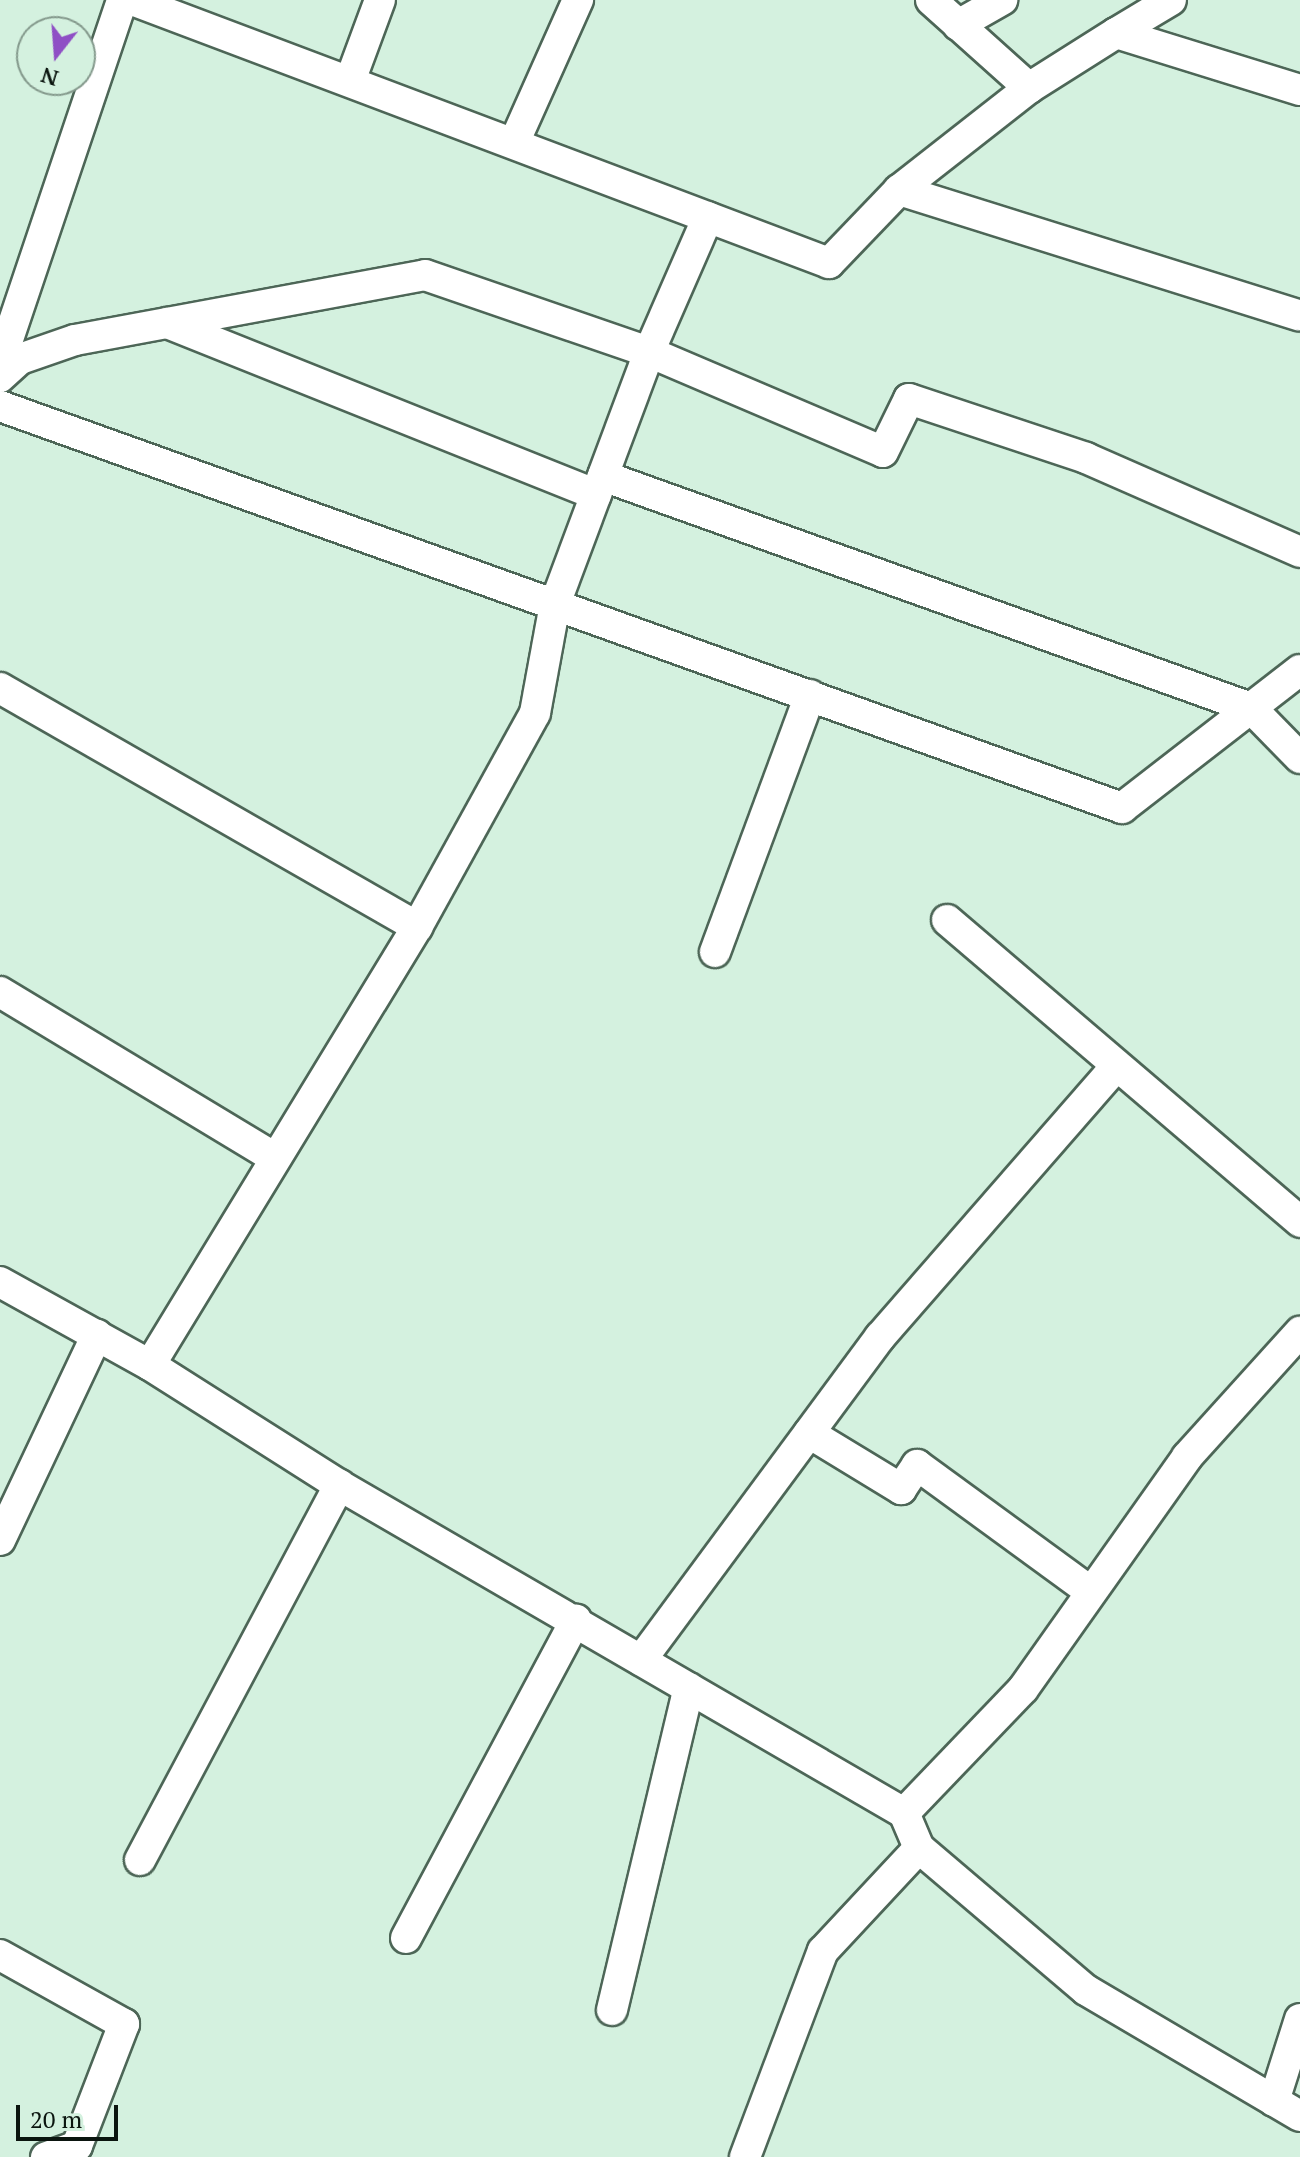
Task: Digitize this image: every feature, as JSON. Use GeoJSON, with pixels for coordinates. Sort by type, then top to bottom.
{"type":"FeatureCollection","features":[{"type":"Feature","properties":{"kind":"street"},"geometry":{"type":"LineString","coordinates":[[0,363],[122,0]]}},
{"type":"Feature","properties":{"kind":"street"},"geometry":{"type":"LineString","coordinates":[[132,0],[829,263],[899,190],[1029,88],[1171,0]]}},
{"type":"Feature","properties":{"kind":"street"},"geometry":{"type":"LineString","coordinates":[[350,81],[380,0]]}},
{"type":"Feature","properties":{"kind":"street"},"geometry":{"type":"LineString","coordinates":[[514,143],[578,0]]}},
{"type":"Feature","properties":{"kind":"street"},"geometry":{"type":"LineString","coordinates":[[931,0],[1029,88]]}},
{"type":"Feature","properties":{"kind":"street"},"geometry":{"type":"LineString","coordinates":[[958,25],[1002,0]]}},
{"type":"Feature","properties":{"kind":"street"},"geometry":{"type":"LineString","coordinates":[[1116,33],[1300,90]]}},
{"type":"Feature","properties":{"kind":"street"},"geometry":{"type":"LineString","coordinates":[[899,190],[1300,316]]}},
{"type":"Feature","properties":{"kind":"street"},"geometry":{"type":"LineString","coordinates":[[150,1365],[417,927],[535,713],[555,604],[649,352],[708,217]]}},
{"type":"Feature","properties":{"kind":"street"},"geometry":{"type":"LineString","coordinates":[[0,377],[20,359],[75,340],[425,275],[649,352],[883,452],[909,399],[1086,458],[1300,552]]}},
{"type":"Feature","properties":{"kind":"street"},"geometry":{"type":"LineString","coordinates":[[166,323],[599,485],[1251,708],[1300,758]]}},
{"type":"Feature","properties":{"kind":"street"},"geometry":{"type":"LineString","coordinates":[[0,406],[1122,808],[1300,670]]}},
{"type":"Feature","properties":{"kind":"street"},"geometry":{"type":"LineString","coordinates":[[0,688],[417,927]]}},
{"type":"Feature","properties":{"kind":"street"},"geometry":{"type":"LineString","coordinates":[[715,952],[810,695]]}},
{"type":"Feature","properties":{"kind":"street"},"geometry":{"type":"LineString","coordinates":[[947,920],[1300,1222]]}},
{"type":"Feature","properties":{"kind":"street"},"geometry":{"type":"LineString","coordinates":[[0,992],[275,1158]]}},
{"type":"Feature","properties":{"kind":"street"},"geometry":{"type":"LineString","coordinates":[[641,1660],[880,1337],[1116,1066]]}},
{"type":"Feature","properties":{"kind":"street"},"geometry":{"type":"LineString","coordinates":[[0,1282],[150,1365],[339,1485],[576,1619],[904,1813],[919,1848],[1086,1990],[1300,2116]]}},
{"type":"Feature","properties":{"kind":"street"},"geometry":{"type":"LineString","coordinates":[[904,1813],[1023,1689],[1187,1457],[1300,1332]]}},
{"type":"Feature","properties":{"kind":"street"},"geometry":{"type":"LineString","coordinates":[[0,1540],[97,1335]]}},
{"type":"Feature","properties":{"kind":"street"},"geometry":{"type":"LineString","coordinates":[[809,1433],[901,1489],[917,1465],[1091,1592]]}},
{"type":"Feature","properties":{"kind":"street"},"geometry":{"type":"LineString","coordinates":[[140,1860],[339,1485]]}},
{"type":"Feature","properties":{"kind":"street"},"geometry":{"type":"LineString","coordinates":[[406,1938],[576,1619]]}},
{"type":"Feature","properties":{"kind":"street"},"geometry":{"type":"LineString","coordinates":[[612,2010],[689,1688]]}},
{"type":"Feature","properties":{"kind":"street"},"geometry":{"type":"LineString","coordinates":[[745,2157],[823,1951],[919,1848]]}},
{"type":"Feature","properties":{"kind":"street"},"geometry":{"type":"LineString","coordinates":[[0,1955],[124,2024],[77,2146],[46,2157]]}},
{"type":"Feature","properties":{"kind":"street"},"geometry":{"type":"LineString","coordinates":[[1274,2101],[1300,2019]]}}]}
